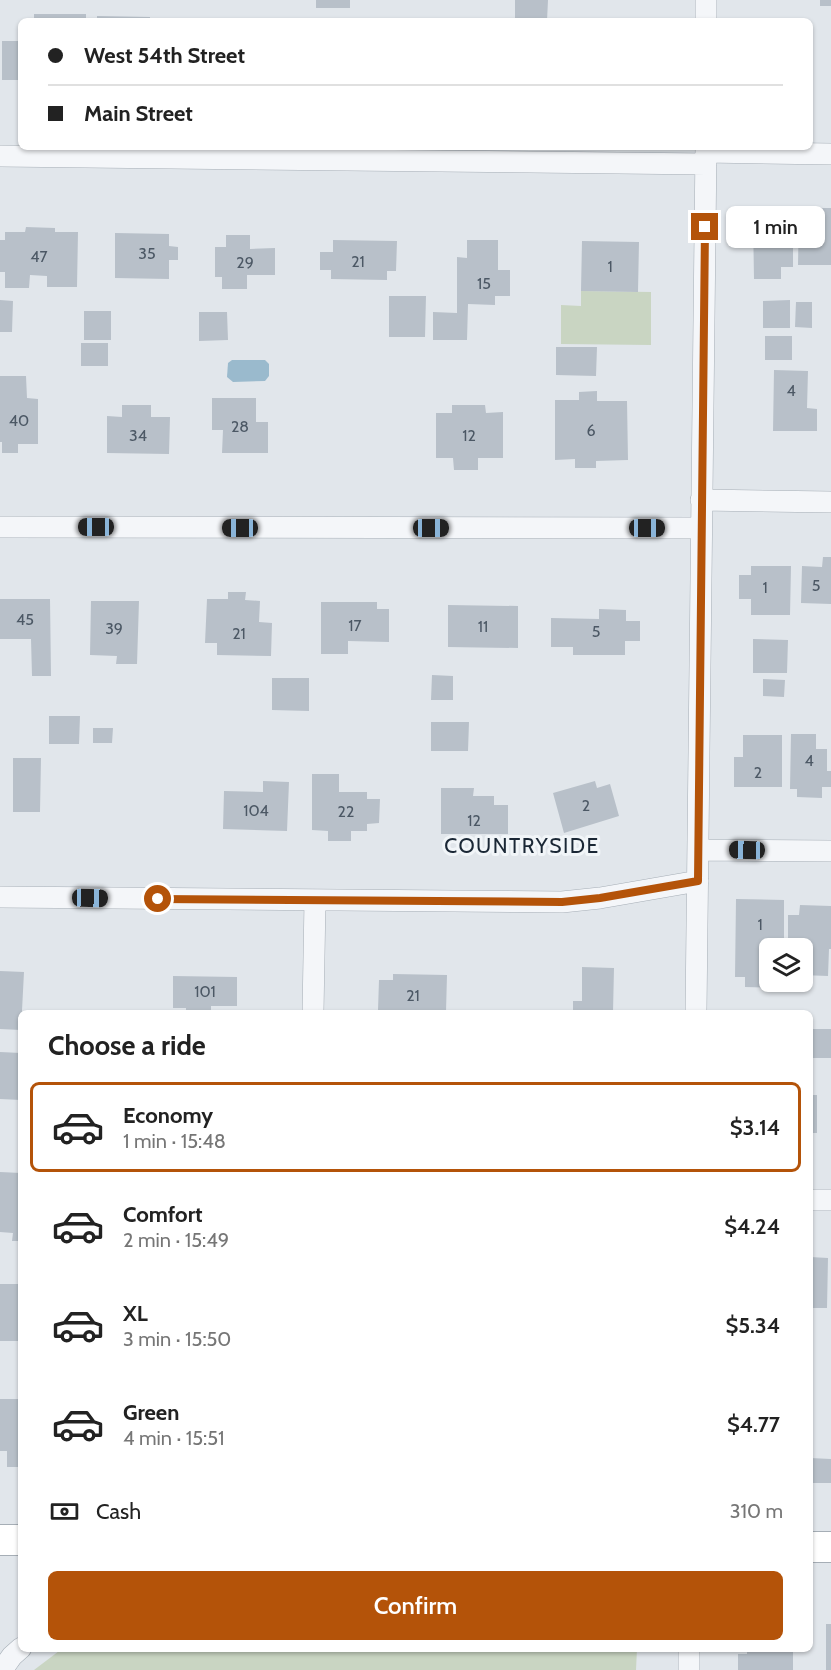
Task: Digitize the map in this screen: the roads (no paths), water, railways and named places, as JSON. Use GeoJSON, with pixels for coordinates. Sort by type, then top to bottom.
{"type":"FeatureCollection","features":[{"type":"Feature","properties":{"kind":"main road"},"geometry":{"type":"LineString","coordinates":[[0,1540],[18,1540]]}},
{"type":"Feature","properties":{"kind":"main road"},"geometry":{"type":"LineString","coordinates":[[813,1547],[831,1547]]}},
{"type":"Feature","properties":{"kind":"street"},"geometry":{"type":"LineString","coordinates":[[706,0],[706,18]]}},
{"type":"Feature","properties":{"kind":"street"},"geometry":{"type":"LineString","coordinates":[[696,1010],[706,154]]}},
{"type":"Feature","properties":{"kind":"street"},"geometry":{"type":"LineString","coordinates":[[0,156],[831,154]]}},
{"type":"Feature","properties":{"kind":"street"},"geometry":{"type":"LineString","coordinates":[[701,500],[831,502]]}},
{"type":"Feature","properties":{"kind":"street"},"geometry":{"type":"LineString","coordinates":[[0,527],[701,528]]}},
{"type":"Feature","properties":{"kind":"street"},"geometry":{"type":"LineString","coordinates":[[698,850],[831,851]]}},
{"type":"Feature","properties":{"kind":"street"},"geometry":{"type":"LineString","coordinates":[[0,897],[562,902],[600,898],[698,881]]}},
{"type":"Feature","properties":{"kind":"street"},"geometry":{"type":"LineString","coordinates":[[313,1010],[315,901]]}},
{"type":"Feature","properties":{"kind":"street"},"geometry":{"type":"LineString","coordinates":[[813,1200],[831,1200]]}},
{"type":"Feature","properties":{"kind":"street"},"geometry":{"type":"LineString","coordinates":[[2,1670],[18,1651]]}},
{"type":"Feature","properties":{"kind":"street"},"geometry":{"type":"LineString","coordinates":[[689,1652],[689,1670]]}},
{"type":"Feature","properties":{"kind":"water"},"geometry":{"type":"Polygon","coordinates":[[[232,360],[265,360],[269,364],[269,376],[265,381],[233,382],[227,377],[228,363],[232,360]]]}},
{"type":"Feature","properties":{"kind":"district","name":"COUNTRYSIDE"},"geometry":{"type":"Point","coordinates":[522,845]}}]}
